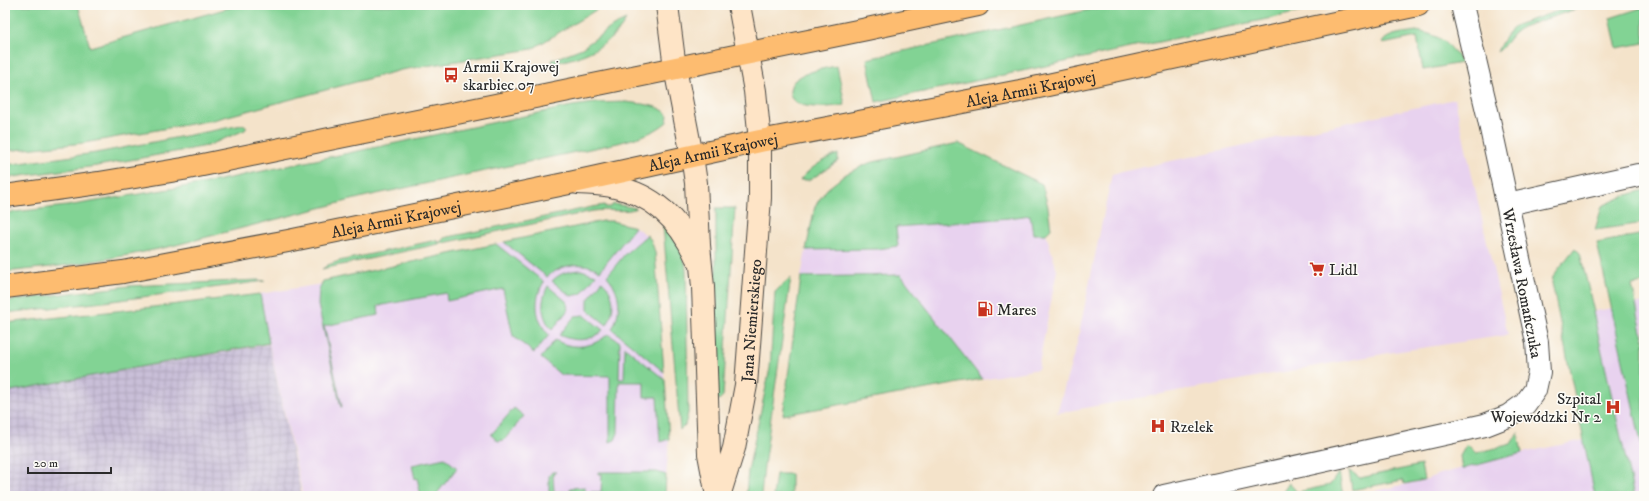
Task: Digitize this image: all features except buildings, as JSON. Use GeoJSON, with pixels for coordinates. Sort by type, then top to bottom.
{"type":"FeatureCollection","features":[{"type":"Feature","properties":{"kind":"main road"},"geometry":{"type":"LineString","coordinates":[[5,196],[106,182],[183,169],[978,5]]}},
{"type":"Feature","properties":{"kind":"main road","name":"Aleja Armii Krajowej"},"geometry":{"type":"LineString","coordinates":[[5,287],[123,272],[288,241],[574,182],[760,141],[1020,91],[1418,5]]}},
{"type":"Feature","properties":{"kind":"street","name":"Jana Niemierskiego"},"geometry":{"type":"LineString","coordinates":[[667,5],[675,68],[692,156],[703,288],[709,454],[718,496]]}},
{"type":"Feature","properties":{"kind":"street","name":"Jana Niemierskiego"},"geometry":{"type":"LineString","coordinates":[[718,496],[734,448],[746,385],[759,222],[760,141],[755,91],[739,5]]}},
{"type":"Feature","properties":{"kind":"street","name":"Wrzesława Romańczuka"},"geometry":{"type":"LineString","coordinates":[[1164,496],[1485,424],[1508,416],[1525,404],[1535,390],[1539,372],[1537,342],[1508,204],[1462,5]]}},
{"type":"Feature","properties":{"kind":"street"},"geometry":{"type":"LineString","coordinates":[[1508,204],[1638,175]]}},
{"type":"Feature","properties":{"kind":"street"},"geometry":{"type":"LineString","coordinates":[[574,182],[615,187],[631,192],[652,202],[670,216],[688,238],[696,257],[703,288]]}},
{"type":"Feature","properties":{"kind":"shaded area"},"geometry":{"type":"Polygon","coordinates":[[[1455,99],[1508,335],[1394,352],[1057,413],[1077,343],[1112,174],[1455,99]]]}},
{"type":"Feature","properties":{"kind":"shaded area"},"geometry":{"type":"Polygon","coordinates":[[[1030,215],[1033,234],[1046,234],[1057,270],[1038,369],[982,379],[901,275],[801,277],[806,250],[878,249],[898,246],[895,227],[1030,215]]]}},
{"type":"Feature","properties":{"kind":"shaded area"},"geometry":{"type":"Polygon","coordinates":[[[603,221],[612,221],[635,227],[649,237],[655,252],[669,439],[665,493],[647,496],[303,496],[269,343],[260,294],[322,284],[323,281],[603,221]]]}},
{"type":"Feature","properties":{"kind":"shaded area","name":"Szpital Wojewódzki Nr 2"},"geometry":{"type":"Polygon","coordinates":[[[1644,302],[1644,496],[1601,496],[1564,317],[1644,302]]]}},
{"type":"Feature","properties":{"kind":"shaded area"},"geometry":{"type":"Polygon","coordinates":[[[269,344],[302,496],[5,496],[5,392],[269,344]]]}},
{"type":"Feature","properties":{"kind":"shaded area"},"geometry":{"type":"Polygon","coordinates":[[[1584,440],[1595,496],[1350,496],[1422,481],[1439,474],[1522,453],[1584,440]]]}},
{"type":"Feature","properties":{"kind":"green space"},"geometry":{"type":"Polygon","coordinates":[[[5,5],[78,5],[90,47],[239,5],[604,5],[532,49],[401,70],[213,120],[84,143],[5,151],[5,5]]]}},
{"type":"Feature","properties":{"kind":"green space"},"geometry":{"type":"Polygon","coordinates":[[[1111,5],[1333,5],[876,102],[867,59],[1111,5]]]}},
{"type":"Feature","properties":{"kind":"green space"},"geometry":{"type":"Polygon","coordinates":[[[1576,5],[1588,5],[1522,27],[1513,34],[1497,52],[1506,36],[1519,24],[1576,5]]]}},
{"type":"Feature","properties":{"kind":"green space"},"geometry":{"type":"Polygon","coordinates":[[[1644,7],[1644,43],[1617,48],[1610,18],[1644,7]]]}},
{"type":"Feature","properties":{"kind":"green space"},"geometry":{"type":"Polygon","coordinates":[[[626,20],[620,29],[604,44],[575,58],[553,63],[552,60],[582,48],[613,26],[626,20]]]}},
{"type":"Feature","properties":{"kind":"green space"},"geometry":{"type":"Polygon","coordinates":[[[1416,31],[1437,37],[1443,41],[1453,50],[1461,63],[1423,70],[1417,37],[1382,43],[1392,35],[1416,31]]]}},
{"type":"Feature","properties":{"kind":"green space"},"geometry":{"type":"Polygon","coordinates":[[[837,66],[845,105],[813,107],[797,103],[792,99],[790,93],[791,87],[793,82],[798,78],[814,71],[837,66]]]}},
{"type":"Feature","properties":{"kind":"green space"},"geometry":{"type":"Polygon","coordinates":[[[626,102],[649,105],[660,109],[668,115],[667,122],[650,133],[618,143],[367,196],[168,247],[69,265],[5,272],[5,213],[67,206],[206,183],[572,106],[595,103],[626,102]]]}},
{"type":"Feature","properties":{"kind":"green space"},"geometry":{"type":"Polygon","coordinates":[[[242,125],[247,127],[245,130],[207,146],[97,166],[5,178],[5,165],[96,153],[242,125]]]}},
{"type":"Feature","properties":{"kind":"green space"},"geometry":{"type":"Polygon","coordinates":[[[958,143],[1042,184],[1048,207],[1051,229],[1046,234],[1033,234],[1030,215],[896,227],[898,246],[878,249],[806,250],[815,206],[827,189],[846,174],[869,163],[958,143]]]}},
{"type":"Feature","properties":{"kind":"green space"},"geometry":{"type":"Polygon","coordinates":[[[838,154],[838,161],[810,180],[800,180],[808,171],[818,164],[838,154]]]}},
{"type":"Feature","properties":{"kind":"green space"},"geometry":{"type":"Polygon","coordinates":[[[1644,190],[1644,223],[1595,230],[1602,206],[1624,196],[1644,190]]]}},
{"type":"Feature","properties":{"kind":"green space"},"geometry":{"type":"Polygon","coordinates":[[[614,204],[636,208],[628,210],[593,211],[322,269],[339,261],[437,240],[437,242],[441,242],[444,238],[592,207],[605,205],[605,207],[610,207],[614,204]]]}},
{"type":"Feature","properties":{"kind":"green space"},"geometry":{"type":"Polygon","coordinates":[[[716,208],[735,208],[723,396],[719,400],[716,398],[716,208]]]}},
{"type":"Feature","properties":{"kind":"green space"},"geometry":{"type":"Polygon","coordinates":[[[603,221],[612,221],[635,227],[600,271],[587,265],[573,265],[559,269],[547,277],[504,242],[603,221]]]}},
{"type":"Feature","properties":{"kind":"green space"},"geometry":{"type":"Polygon","coordinates":[[[663,225],[679,245],[686,269],[688,413],[685,425],[680,430],[663,225]]]}},
{"type":"Feature","properties":{"kind":"green space"},"geometry":{"type":"Polygon","coordinates":[[[1644,234],[1644,283],[1632,285],[1644,342],[1644,456],[1597,243],[1644,234]]]}},
{"type":"Feature","properties":{"kind":"green space"},"geometry":{"type":"Polygon","coordinates":[[[647,235],[651,240],[655,252],[664,372],[612,329],[619,308],[615,288],[607,276],[625,254],[647,235]]]}},
{"type":"Feature","properties":{"kind":"green space"},"geometry":{"type":"Polygon","coordinates":[[[496,244],[544,282],[538,295],[537,309],[541,323],[549,335],[534,353],[513,336],[503,289],[447,301],[446,293],[378,306],[379,315],[324,326],[341,407],[318,305],[319,290],[323,281],[496,244]]]}},
{"type":"Feature","properties":{"kind":"green space"},"geometry":{"type":"Polygon","coordinates":[[[1575,248],[1580,253],[1634,496],[1595,496],[1552,283],[1553,276],[1575,248]]]}},
{"type":"Feature","properties":{"kind":"green space"},"geometry":{"type":"Polygon","coordinates":[[[581,270],[596,275],[581,294],[571,296],[552,281],[562,274],[581,270]]]}},
{"type":"Feature","properties":{"kind":"green space"},"geometry":{"type":"Polygon","coordinates":[[[901,275],[982,379],[783,415],[801,277],[901,275]]]}},
{"type":"Feature","properties":{"kind":"green space"},"geometry":{"type":"Polygon","coordinates":[[[791,277],[761,496],[746,496],[748,471],[770,368],[775,292],[791,277]]]}},
{"type":"Feature","properties":{"kind":"green space"},"geometry":{"type":"Polygon","coordinates":[[[258,280],[265,281],[5,313],[5,301],[129,286],[258,280]]]}},
{"type":"Feature","properties":{"kind":"green space"},"geometry":{"type":"Polygon","coordinates":[[[602,281],[610,291],[613,302],[612,314],[607,325],[588,310],[588,300],[602,281]]]}},
{"type":"Feature","properties":{"kind":"green space"},"geometry":{"type":"Polygon","coordinates":[[[548,286],[567,302],[568,310],[552,330],[548,325],[543,309],[545,292],[548,286]]]}},
{"type":"Feature","properties":{"kind":"green space"},"geometry":{"type":"Polygon","coordinates":[[[260,294],[269,343],[5,392],[5,323],[260,294]]]}},
{"type":"Feature","properties":{"kind":"green space"},"geometry":{"type":"Polygon","coordinates":[[[584,315],[603,330],[593,337],[582,340],[571,339],[559,335],[575,316],[584,315]]]}},
{"type":"Feature","properties":{"kind":"green space"},"geometry":{"type":"Polygon","coordinates":[[[608,334],[620,342],[619,379],[624,379],[625,347],[665,380],[669,439],[660,442],[657,397],[644,397],[644,382],[619,382],[618,433],[615,440],[610,442],[610,376],[561,375],[541,358],[555,340],[569,345],[583,346],[596,342],[608,334]]]}},
{"type":"Feature","properties":{"kind":"green space"},"geometry":{"type":"Polygon","coordinates":[[[514,408],[524,416],[504,440],[498,441],[491,435],[514,408]]]}},
{"type":"Feature","properties":{"kind":"green space"},"geometry":{"type":"Polygon","coordinates":[[[1518,432],[1522,453],[1462,469],[1460,456],[1467,444],[1476,453],[1511,444],[1518,432]]]}},
{"type":"Feature","properties":{"kind":"green space"},"geometry":{"type":"Polygon","coordinates":[[[445,458],[457,468],[435,496],[421,496],[412,465],[445,458]]]}},
{"type":"Feature","properties":{"kind":"green space"},"geometry":{"type":"Polygon","coordinates":[[[1421,465],[1424,480],[1404,484],[1403,480],[1352,490],[1349,470],[1360,478],[1421,465]]]}},
{"type":"Feature","properties":{"kind":"green space"},"geometry":{"type":"Polygon","coordinates":[[[552,472],[556,472],[553,474],[554,492],[570,492],[570,488],[585,487],[585,492],[601,492],[602,474],[598,474],[598,472],[657,472],[666,475],[665,493],[647,496],[549,496],[549,476],[552,472]]]}},
{"type":"Feature","properties":{"kind":"green space"},"geometry":{"type":"Polygon","coordinates":[[[1339,472],[1343,496],[1280,496],[1289,483],[1297,492],[1330,485],[1339,472]]]}},
{"type":"Feature","properties":{"kind":"green space"},"geometry":{"type":"Polygon","coordinates":[[[776,474],[791,474],[791,496],[773,496],[776,474]]]}},
{"type":"Feature","properties":{"kind":"place","name":"Armii Krajowej skarbiec 07"},"geometry":{"type":"Point","coordinates":[451,75]}},
{"type":"Feature","properties":{"kind":"place","name":"Lidl"},"geometry":{"type":"Point","coordinates":[1317,269]}},
{"type":"Feature","properties":{"kind":"place","name":"Mares"},"geometry":{"type":"Point","coordinates":[985,309]}},
{"type":"Feature","properties":{"kind":"place","name":"Szpital Wojewódzki Nr 2"},"geometry":{"type":"Point","coordinates":[1613,407]}},
{"type":"Feature","properties":{"kind":"place","name":"Rzelek"},"geometry":{"type":"Point","coordinates":[1158,426]}}]}
